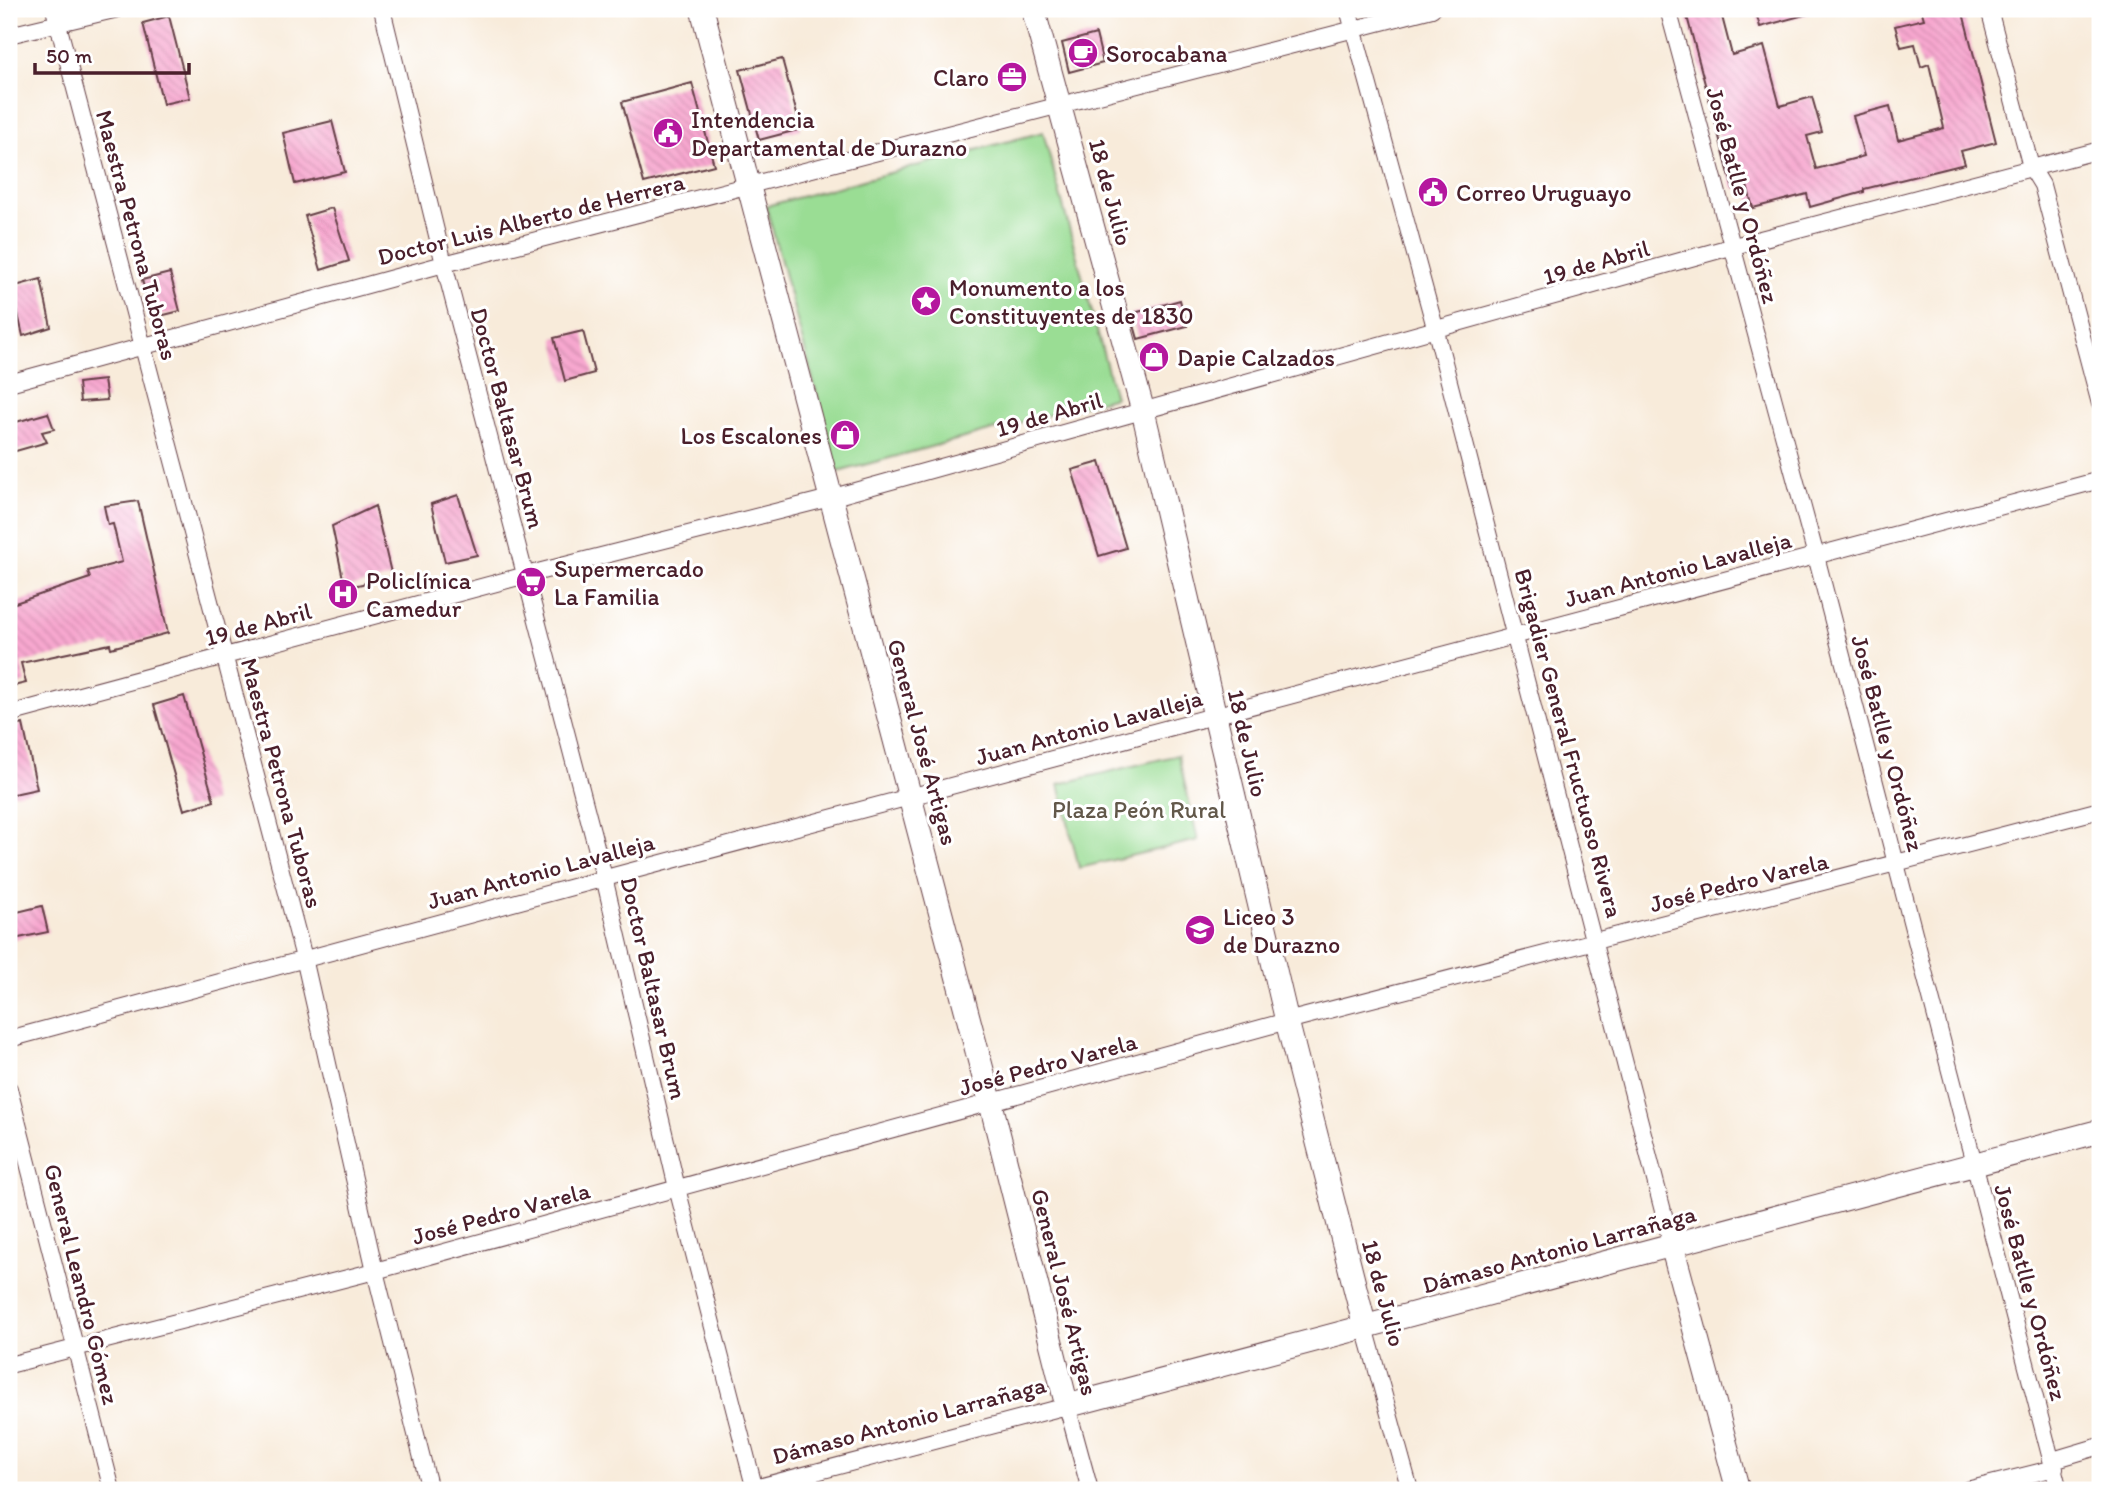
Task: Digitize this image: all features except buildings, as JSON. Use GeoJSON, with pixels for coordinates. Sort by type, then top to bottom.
{"type":"FeatureCollection","features":[{"type":"Feature","properties":{"kind":"street"},"geometry":{"type":"LineString","coordinates":[[9,35],[56,16],[118,9]]}},
{"type":"Feature","properties":{"kind":"street","name":"Doctor Baltasar Brum"},"geometry":{"type":"LineString","coordinates":[[382,9],[444,264],[604,877],[752,1490]]}},
{"type":"Feature","properties":{"kind":"street","name":"General José Artigas"},"geometry":{"type":"LineString","coordinates":[[702,9],[1090,1490]]}},
{"type":"Feature","properties":{"kind":"street","name":"18 de Julio"},"geometry":{"type":"LineString","coordinates":[[1033,9],[1143,411],[1287,1021],[1410,1490]]}},
{"type":"Feature","properties":{"kind":"street","name":"Brigadier General Fructuoso Rivera"},"geometry":{"type":"LineString","coordinates":[[1348,9],[1436,331],[1672,1247],[1738,1490]]}},
{"type":"Feature","properties":{"kind":"street","name":"Doctor Luis Alberto de Herrera"},"geometry":{"type":"LineString","coordinates":[[9,383],[444,264],[1432,9]]}},
{"type":"Feature","properties":{"kind":"street","name":"José Batlle y Ordóñez"},"geometry":{"type":"LineString","coordinates":[[1668,9],[1816,556],[2059,1490]]}},
{"type":"Feature","properties":{"kind":"street"},"geometry":{"type":"LineString","coordinates":[[1989,9],[2031,167],[2042,186],[2100,404]]}},
{"type":"Feature","properties":{"kind":"street","name":"Maestra Petrona Tuboras"},"geometry":{"type":"LineString","coordinates":[[56,16],[304,958],[375,1271],[430,1490]]}},
{"type":"Feature","properties":{"kind":"street","name":"19 de Abril"},"geometry":{"type":"LineString","coordinates":[[9,714],[526,575],[830,498],[1734,246],[2100,149]]}},
{"type":"Feature","properties":{"kind":"street","name":"Juan Antonio Lavalleja"},"geometry":{"type":"LineString","coordinates":[[9,1039],[604,877],[911,799],[2100,480]]}},
{"type":"Feature","properties":{"kind":"street","name":"José Pedro Varela"},"geometry":{"type":"LineString","coordinates":[[9,1365],[375,1271],[1287,1021],[2100,810]]}},
{"type":"Feature","properties":{"kind":"street","name":"General Leandro Gómez"},"geometry":{"type":"LineString","coordinates":[[9,1089],[112,1490]]}},
{"type":"Feature","properties":{"kind":"street","name":"Dámaso Antonio Larrañaga"},"geometry":{"type":"LineString","coordinates":[[752,1490],[2100,1131]]}},
{"type":"Feature","properties":{"kind":"street"},"geometry":{"type":"LineString","coordinates":[[1967,1490],[2054,1464],[2100,1446]]}},
{"type":"Feature","properties":{"kind":"green space"},"geometry":{"type":"Polygon","coordinates":[[[1043,132],[1115,397],[838,472],[766,206],[1043,132]]]}},
{"type":"Feature","properties":{"kind":"green space","name":"Plaza Peón Rural"},"geometry":{"type":"Polygon","coordinates":[[[1178,755],[1198,840],[1079,868],[1059,784],[1178,755]]]}},
{"type":"Feature","properties":{"kind":"place","name":"Sorocabana"},"geometry":{"type":"Point","coordinates":[1083,53]}},
{"type":"Feature","properties":{"kind":"place","name":"Claro"},"geometry":{"type":"Point","coordinates":[1012,77]}},
{"type":"Feature","properties":{"kind":"place","name":"Intendencia Departamental de Durazno"},"geometry":{"type":"Point","coordinates":[668,133]}},
{"type":"Feature","properties":{"kind":"place","name":"Correo Uruguayo"},"geometry":{"type":"Point","coordinates":[1433,192]}},
{"type":"Feature","properties":{"kind":"place","name":"Monumento a los Constituyentes de 1830"},"geometry":{"type":"Point","coordinates":[926,301]}},
{"type":"Feature","properties":{"kind":"place","name":"Dapie Calzados"},"geometry":{"type":"Point","coordinates":[1154,357]}},
{"type":"Feature","properties":{"kind":"place","name":"Los Escalones"},"geometry":{"type":"Point","coordinates":[845,435]}},
{"type":"Feature","properties":{"kind":"place","name":"Supermercado La Familia"},"geometry":{"type":"Point","coordinates":[531,582]}},
{"type":"Feature","properties":{"kind":"place","name":"Policlínica Camedur"},"geometry":{"type":"Point","coordinates":[343,594]}},
{"type":"Feature","properties":{"kind":"place","name":"Liceo 3 de Durazno"},"geometry":{"type":"Point","coordinates":[1200,930]}}]}
